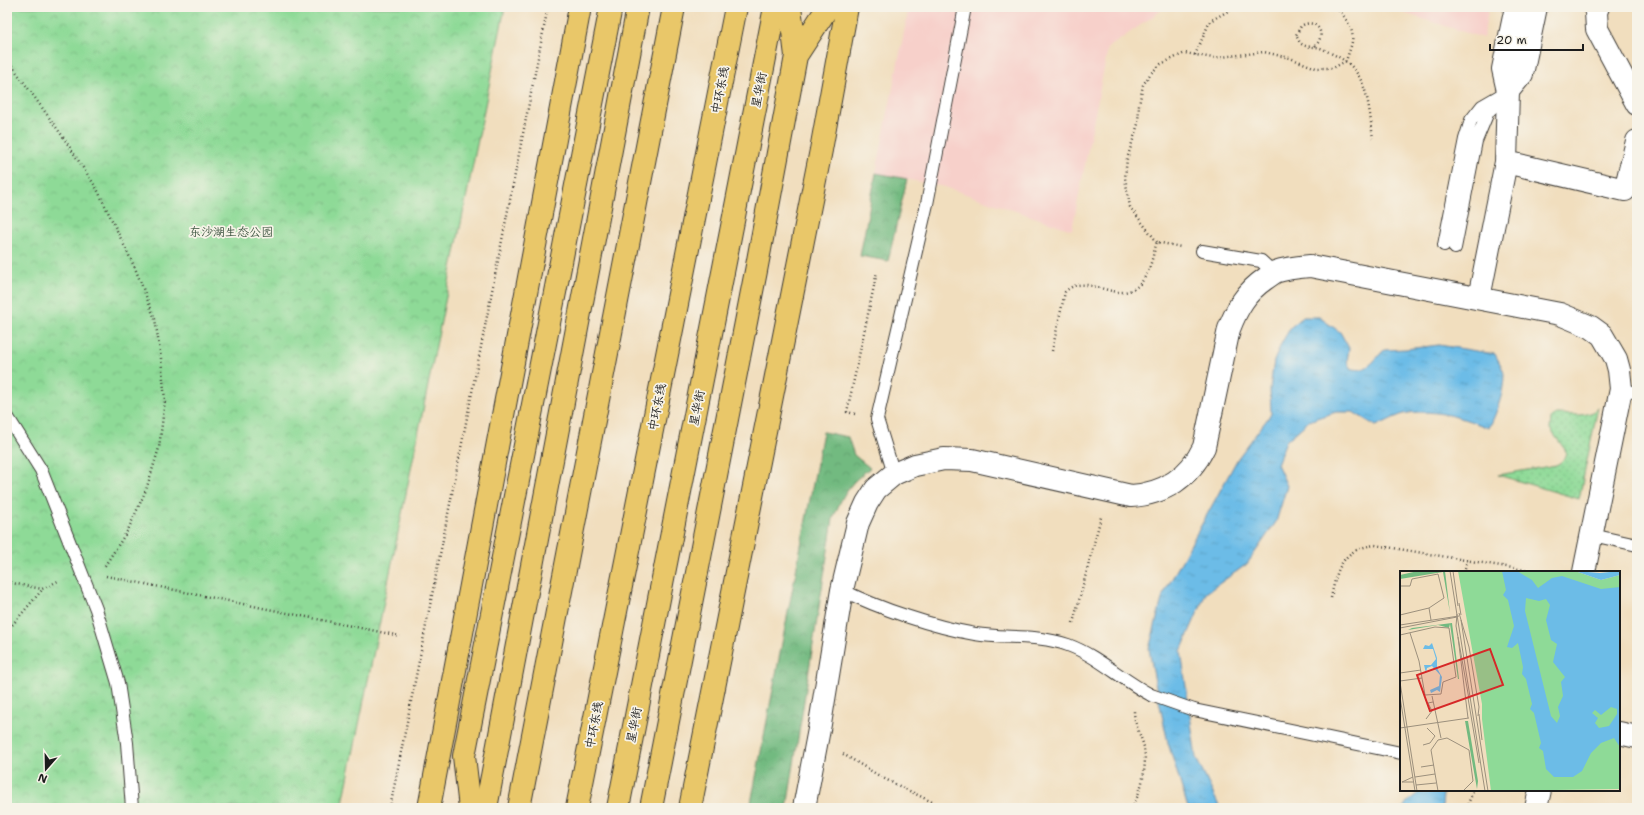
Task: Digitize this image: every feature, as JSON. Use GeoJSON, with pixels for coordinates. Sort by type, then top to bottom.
{"type":"FeatureCollection","features":[{"type":"Feature","properties":{"kind":"main road"},"geometry":{"type":"LineString","coordinates":[[429,808],[580,7]]}},
{"type":"Feature","properties":{"kind":"main road"},"geometry":{"type":"LineString","coordinates":[[470,808],[464,756],[611,7]]}},
{"type":"Feature","properties":{"kind":"main road"},"geometry":{"type":"LineString","coordinates":[[486,808],[638,7]]}},
{"type":"Feature","properties":{"kind":"main road"},"geometry":{"type":"LineString","coordinates":[[519,808],[674,7]]}},
{"type":"Feature","properties":{"kind":"main road","name":"中环东线"},"geometry":{"type":"LineString","coordinates":[[577,808],[736,7]]}},
{"type":"Feature","properties":{"kind":"main road","name":"星华街"},"geometry":{"type":"LineString","coordinates":[[618,808],[775,7]]}},
{"type":"Feature","properties":{"kind":"main road"},"geometry":{"type":"LineString","coordinates":[[651,808],[756,271],[796,56],[790,7]]}},
{"type":"Feature","properties":{"kind":"main road"},"geometry":{"type":"LineString","coordinates":[[796,56],[828,7]]}},
{"type":"Feature","properties":{"kind":"main road"},"geometry":{"type":"LineString","coordinates":[[690,808],[819,158],[847,7]]}},
{"type":"Feature","properties":{"kind":"street"},"geometry":{"type":"LineString","coordinates":[[1479,298],[1506,162],[1508,91],[1503,69],[1516,7]]}},
{"type":"Feature","properties":{"kind":"street"},"geometry":{"type":"LineString","coordinates":[[1508,91],[1522,74],[1536,7]]}},
{"type":"Feature","properties":{"kind":"street"},"geometry":{"type":"LineString","coordinates":[[1598,7],[1596,12],[1597,29],[1637,104]]}},
{"type":"Feature","properties":{"kind":"street"},"geometry":{"type":"LineString","coordinates":[[1506,162],[1631,191],[1637,141]]}},
{"type":"Feature","properties":{"kind":"street"},"geometry":{"type":"LineString","coordinates":[[804,808],[820,724],[842,590],[858,523],[867,503],[876,489],[894,474],[915,465],[944,459],[972,460],[1131,496],[1143,495],[1168,487],[1180,479],[1198,460],[1204,447],[1229,330],[1243,299],[1257,285],[1274,273],[1290,268],[1310,266],[1560,314],[1590,327],[1602,335],[1616,359],[1619,370],[1629,391],[1584,571]]}},
{"type":"Feature","properties":{"kind":"street"},"geometry":{"type":"LineString","coordinates":[[1620,733],[1637,737]]}},
{"type":"Feature","properties":{"kind":"street"},"geometry":{"type":"LineString","coordinates":[[1536,808],[1540,791]]}},
{"type":"Feature","properties":{"kind":"lane"},"geometry":{"type":"LineString","coordinates":[[894,474],[877,419],[927,204],[965,7]]}},
{"type":"Feature","properties":{"kind":"lane"},"geometry":{"type":"LineString","coordinates":[[1449,246],[1476,140],[1488,112],[1508,91]]}},
{"type":"Feature","properties":{"kind":"lane"},"geometry":{"type":"LineString","coordinates":[[1202,251],[1261,261],[1274,273]]}},
{"type":"Feature","properties":{"kind":"lane"},"geometry":{"type":"LineString","coordinates":[[7,416],[41,470],[96,609],[118,683],[127,743],[132,808]]}},
{"type":"Feature","properties":{"kind":"lane"},"geometry":{"type":"LineString","coordinates":[[1592,535],[1637,545]]}},
{"type":"Feature","properties":{"kind":"lane"},"geometry":{"type":"LineString","coordinates":[[842,590],[860,599],[888,609],[928,622],[968,632],[1027,636],[1067,645],[1091,655],[1132,686],[1151,695],[1194,710],[1400,753]]}},
{"type":"Feature","properties":{"kind":"path"},"geometry":{"type":"LineString","coordinates":[[390,808],[548,7]]}},
{"type":"Feature","properties":{"kind":"path"},"geometry":{"type":"LineString","coordinates":[[1195,55],[1210,21],[1230,10],[1276,7]]}},
{"type":"Feature","properties":{"kind":"path"},"geometry":{"type":"LineString","coordinates":[[1202,251],[1157,242],[1130,207],[1125,178],[1127,159],[1138,124],[1139,105],[1143,85],[1161,64],[1185,53],[1212,58],[1264,52],[1290,58],[1316,68],[1333,68],[1346,61],[1351,45],[1353,30],[1341,11],[1334,7]]}},
{"type":"Feature","properties":{"kind":"path"},"geometry":{"type":"LineString","coordinates":[[1315,46],[1321,39],[1320,30],[1318,27],[1315,24],[1309,23],[1301,26],[1296,36],[1300,43],[1307,47],[1315,46],[1346,61],[1359,76],[1367,95],[1373,138]]}},
{"type":"Feature","properties":{"kind":"path"},"geometry":{"type":"LineString","coordinates":[[7,60],[61,134],[97,189],[135,268],[155,319],[162,358],[165,400],[159,448],[146,490],[128,530],[104,567],[80,570],[42,589],[7,631]]}},
{"type":"Feature","properties":{"kind":"path"},"geometry":{"type":"LineString","coordinates":[[1052,351],[1065,292],[1079,284],[1113,292],[1124,292],[1137,288],[1146,277],[1157,242]]}},
{"type":"Feature","properties":{"kind":"path"},"geometry":{"type":"LineString","coordinates":[[877,272],[847,412],[877,419]]}},
{"type":"Feature","properties":{"kind":"path"},"geometry":{"type":"LineString","coordinates":[[1067,645],[1101,517]]}},
{"type":"Feature","properties":{"kind":"path"},"geometry":{"type":"LineString","coordinates":[[1331,598],[1335,576],[1339,566],[1354,550],[1364,546],[1374,545],[1531,571]]}},
{"type":"Feature","properties":{"kind":"path"},"geometry":{"type":"LineString","coordinates":[[1464,571],[1467,560]]}},
{"type":"Feature","properties":{"kind":"path"},"geometry":{"type":"LineString","coordinates":[[80,570],[400,636]]}},
{"type":"Feature","properties":{"kind":"path"},"geometry":{"type":"LineString","coordinates":[[7,582],[42,589]]}},
{"type":"Feature","properties":{"kind":"path"},"geometry":{"type":"LineString","coordinates":[[1130,808],[1139,792],[1144,770],[1144,748],[1134,717],[1132,686]]}},
{"type":"Feature","properties":{"kind":"path"},"geometry":{"type":"LineString","coordinates":[[838,751],[883,778],[932,802],[940,808]]}},
{"type":"Feature","properties":{"kind":"path"},"geometry":{"type":"LineString","coordinates":[[1466,808],[1474,791]]}},
{"type":"Feature","properties":{"kind":"shaded area"},"geometry":{"type":"Polygon","coordinates":[[[909,7],[1166,7],[1108,48],[1072,230],[945,187],[876,173],[909,7]]]}},
{"type":"Feature","properties":{"kind":"shaded area"},"geometry":{"type":"Polygon","coordinates":[[[1392,7],[1489,7],[1483,38],[1391,9],[1392,7]]]}},
{"type":"Feature","properties":{"kind":"green space","name":"东沙湖生态公园"},"geometry":{"type":"Polygon","coordinates":[[[7,7],[505,7],[342,808],[7,808],[7,7]]]}},
{"type":"Feature","properties":{"kind":"green space"},"geometry":{"type":"Polygon","coordinates":[[[876,173],[907,179],[888,261],[860,256],[876,173]]]}},
{"type":"Feature","properties":{"kind":"green space"},"geometry":{"type":"Polygon","coordinates":[[[1598,407],[1579,499],[1498,475],[1556,465],[1560,463],[1566,454],[1566,451],[1550,429],[1551,418],[1556,414],[1573,415],[1590,413],[1598,407]]]}},
{"type":"Feature","properties":{"kind":"green space"},"geometry":{"type":"Polygon","coordinates":[[[823,432],[848,437],[854,455],[870,468],[847,490],[833,519],[787,808],[750,808],[823,432]]]}},
{"type":"Feature","properties":{"kind":"water"},"geometry":{"type":"Polygon","coordinates":[[[1303,317],[1319,317],[1340,332],[1349,348],[1347,361],[1350,368],[1365,368],[1384,350],[1439,345],[1495,354],[1504,374],[1501,395],[1489,428],[1449,415],[1429,412],[1404,414],[1376,426],[1353,412],[1336,412],[1309,421],[1286,441],[1277,464],[1287,486],[1276,522],[1247,564],[1206,593],[1181,651],[1196,758],[1220,808],[1188,808],[1168,743],[1149,649],[1163,595],[1238,458],[1271,414],[1270,389],[1274,361],[1282,342],[1291,327],[1303,317]]]}},
{"type":"Feature","properties":{"kind":"water"},"geometry":{"type":"Polygon","coordinates":[[[1421,791],[1436,791],[1443,793],[1442,808],[1403,808],[1407,802],[1421,791]]]}}]}
